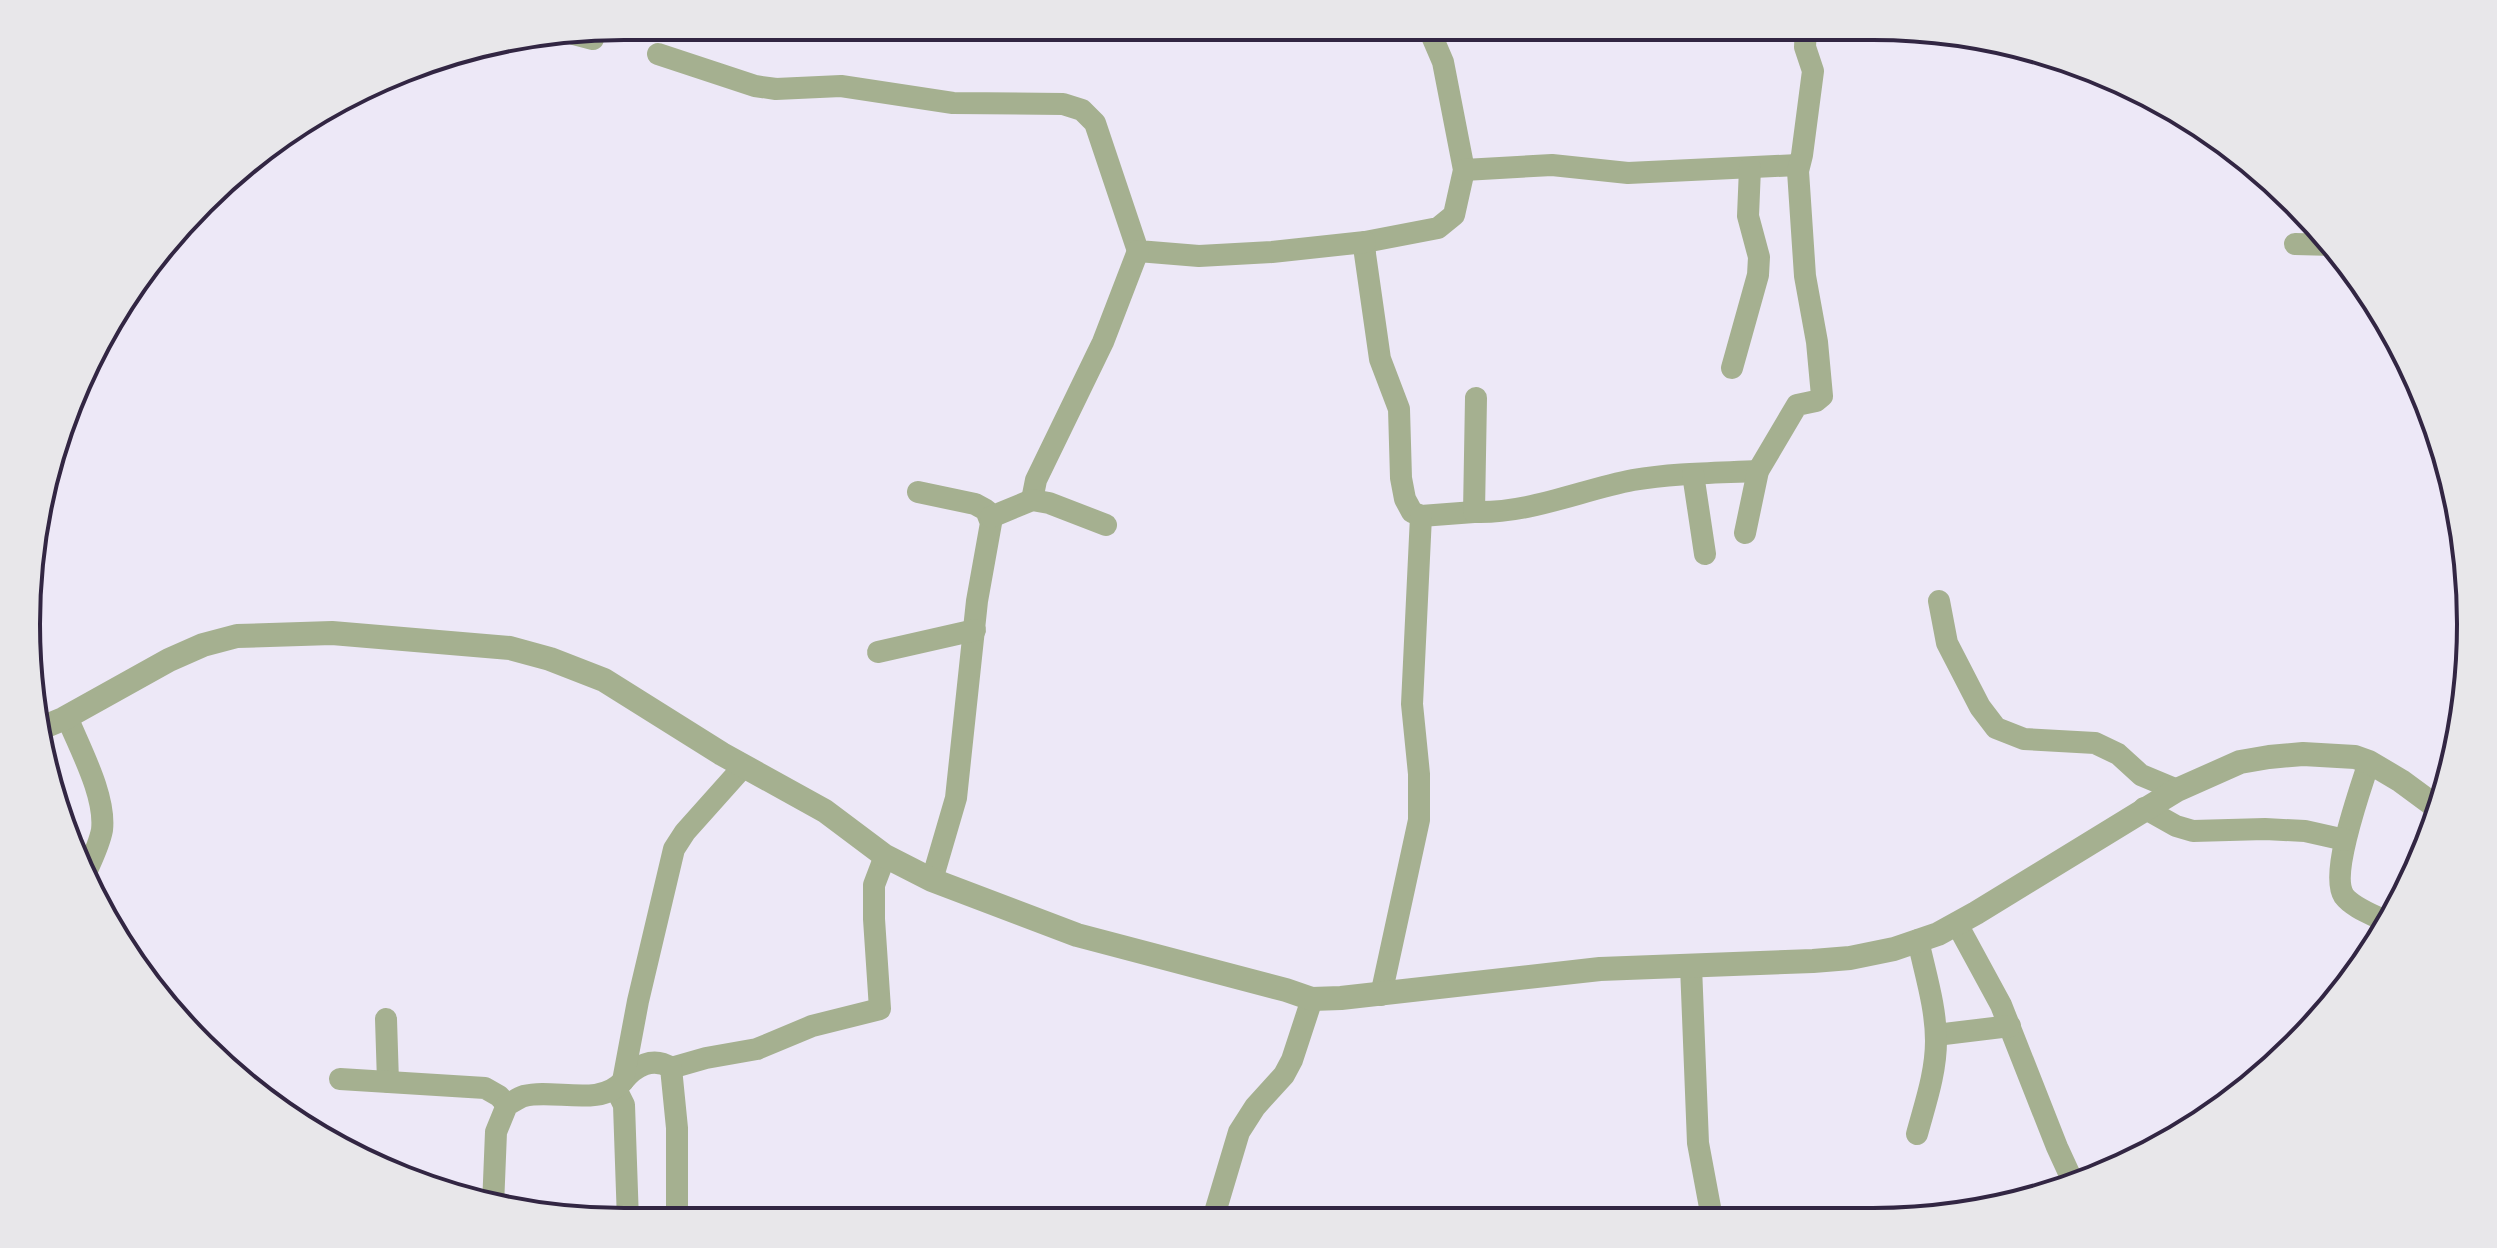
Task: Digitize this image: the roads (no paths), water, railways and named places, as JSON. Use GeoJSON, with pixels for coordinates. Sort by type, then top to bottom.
{"type":"FeatureCollection","features":[{"type":"Feature","properties":{"kind":"street"},"geometry":{"type":"LineString","coordinates":[[1138,251],[1199,256],[1272,252],[1365,242],[1438,228],[1454,215],[1464,170],[1443,62],[1434,40]]}},
{"type":"Feature","properties":{"kind":"street"},"geometry":{"type":"LineString","coordinates":[[1745,533],[1758,471],[1797,405],[1820,400],[1822,396],[1817,342],[1805,276],[1798,165],[1813,71],[1805,40]]}},
{"type":"Feature","properties":{"kind":"street"},"geometry":{"type":"LineString","coordinates":[[658,54],[755,86],[776,89],[841,86],[953,103],[1063,104],[1082,110],[1095,123],[1138,251],[1103,342],[1036,480],[1032,500]]}},
{"type":"Feature","properties":{"kind":"street"},"geometry":{"type":"LineString","coordinates":[[1464,170],[1552,165],[1628,173],[1798,165]]}},
{"type":"Feature","properties":{"kind":"street"},"geometry":{"type":"LineString","coordinates":[[1732,368],[1758,275],[1759,257],[1748,216],[1750,168]]}},
{"type":"Feature","properties":{"kind":"street"},"geometry":{"type":"LineString","coordinates":[[1365,242],[1380,359],[1399,409],[1401,478],[1405,499],[1412,512],[1421,516],[1509,510],[1634,480],[1758,471]]}},
{"type":"Feature","properties":{"kind":"street"},"geometry":{"type":"LineString","coordinates":[[2295,244],[2317,245]]}},
{"type":"Feature","properties":{"kind":"street"},"geometry":{"type":"LineString","coordinates":[[1474,512],[1476,398]]}},
{"type":"Feature","properties":{"kind":"street"},"geometry":{"type":"LineString","coordinates":[[1693,474],[1705,554]]}},
{"type":"Feature","properties":{"kind":"street"},"geometry":{"type":"LineString","coordinates":[[918,492],[975,504],[991,517],[956,798],[932,880]]}},
{"type":"Feature","properties":{"kind":"street"},"geometry":{"type":"LineString","coordinates":[[991,517],[1032,500],[1049,503],[1106,525]]}},
{"type":"Feature","properties":{"kind":"street"},"geometry":{"type":"LineString","coordinates":[[1381,995],[1419,820],[1419,774],[1412,704],[1421,516]]}},
{"type":"Feature","properties":{"kind":"street"},"geometry":{"type":"LineString","coordinates":[[1939,601],[1947,643],[1980,707],[1996,728],[2024,739],[2095,743],[2118,754],[2141,775],[2177,790]]}},
{"type":"Feature","properties":{"kind":"street"},"geometry":{"type":"LineString","coordinates":[[878,652],[975,630]]}},
{"type":"Feature","properties":{"kind":"street"},"geometry":{"type":"LineString","coordinates":[[49,725],[169,660],[203,645],[237,636],[332,633],[510,648],[550,659],[604,680],[722,754],[825,811],[885,856],[932,880],[1077,935],[1312,999],[1381,995],[1600,969],[1850,958],[1894,949],[1957,924],[2144,808],[2240,762],[2303,754],[2355,757],[2369,762],[2429,802]]}},
{"type":"Feature","properties":{"kind":"street"},"geometry":{"type":"LineString","coordinates":[[67,717],[99,797],[101,835],[90,861]]}},
{"type":"Feature","properties":{"kind":"street"},"geometry":{"type":"LineString","coordinates":[[2369,762],[2345,840],[2339,881],[2344,896],[2378,917]]}},
{"type":"Feature","properties":{"kind":"street"},"geometry":{"type":"LineString","coordinates":[[628,1208],[624,1105],[620,1085],[674,849],[685,832],[744,766]]}},
{"type":"Feature","properties":{"kind":"street"},"geometry":{"type":"LineString","coordinates":[[2144,808],[2176,826],[2193,831],[2305,831],[2345,840]]}},
{"type":"Feature","properties":{"kind":"street"},"geometry":{"type":"LineString","coordinates":[[494,1193],[496,1132],[507,1105],[526,1095],[576,1096],[620,1085],[631,1070],[641,1065],[660,1063],[671,1068],[757,1049],[812,1026],[880,1009],[874,885],[885,856]]}},
{"type":"Feature","properties":{"kind":"street"},"geometry":{"type":"LineString","coordinates":[[1957,924],[2010,1026],[2069,1174]]}},
{"type":"Feature","properties":{"kind":"street"},"geometry":{"type":"LineString","coordinates":[[1917,1134],[1931,1084],[1936,1035],[1918,940]]}},
{"type":"Feature","properties":{"kind":"street"},"geometry":{"type":"LineString","coordinates":[[1691,966],[1698,1143],[1710,1208]]}},
{"type":"Feature","properties":{"kind":"street"},"geometry":{"type":"LineString","coordinates":[[1216,1208],[1239,1132],[1292,1060],[1312,999]]}},
{"type":"Feature","properties":{"kind":"street"},"geometry":{"type":"LineString","coordinates":[[386,1019],[388,1082]]}},
{"type":"Feature","properties":{"kind":"street"},"geometry":{"type":"LineString","coordinates":[[1936,1035],[2010,1026]]}},
{"type":"Feature","properties":{"kind":"street"},"geometry":{"type":"LineString","coordinates":[[671,1068],[677,1128],[677,1208]]}},
{"type":"Feature","properties":{"kind":"street"},"geometry":{"type":"LineString","coordinates":[[340,1079],[485,1088],[507,1105]]}}]}
